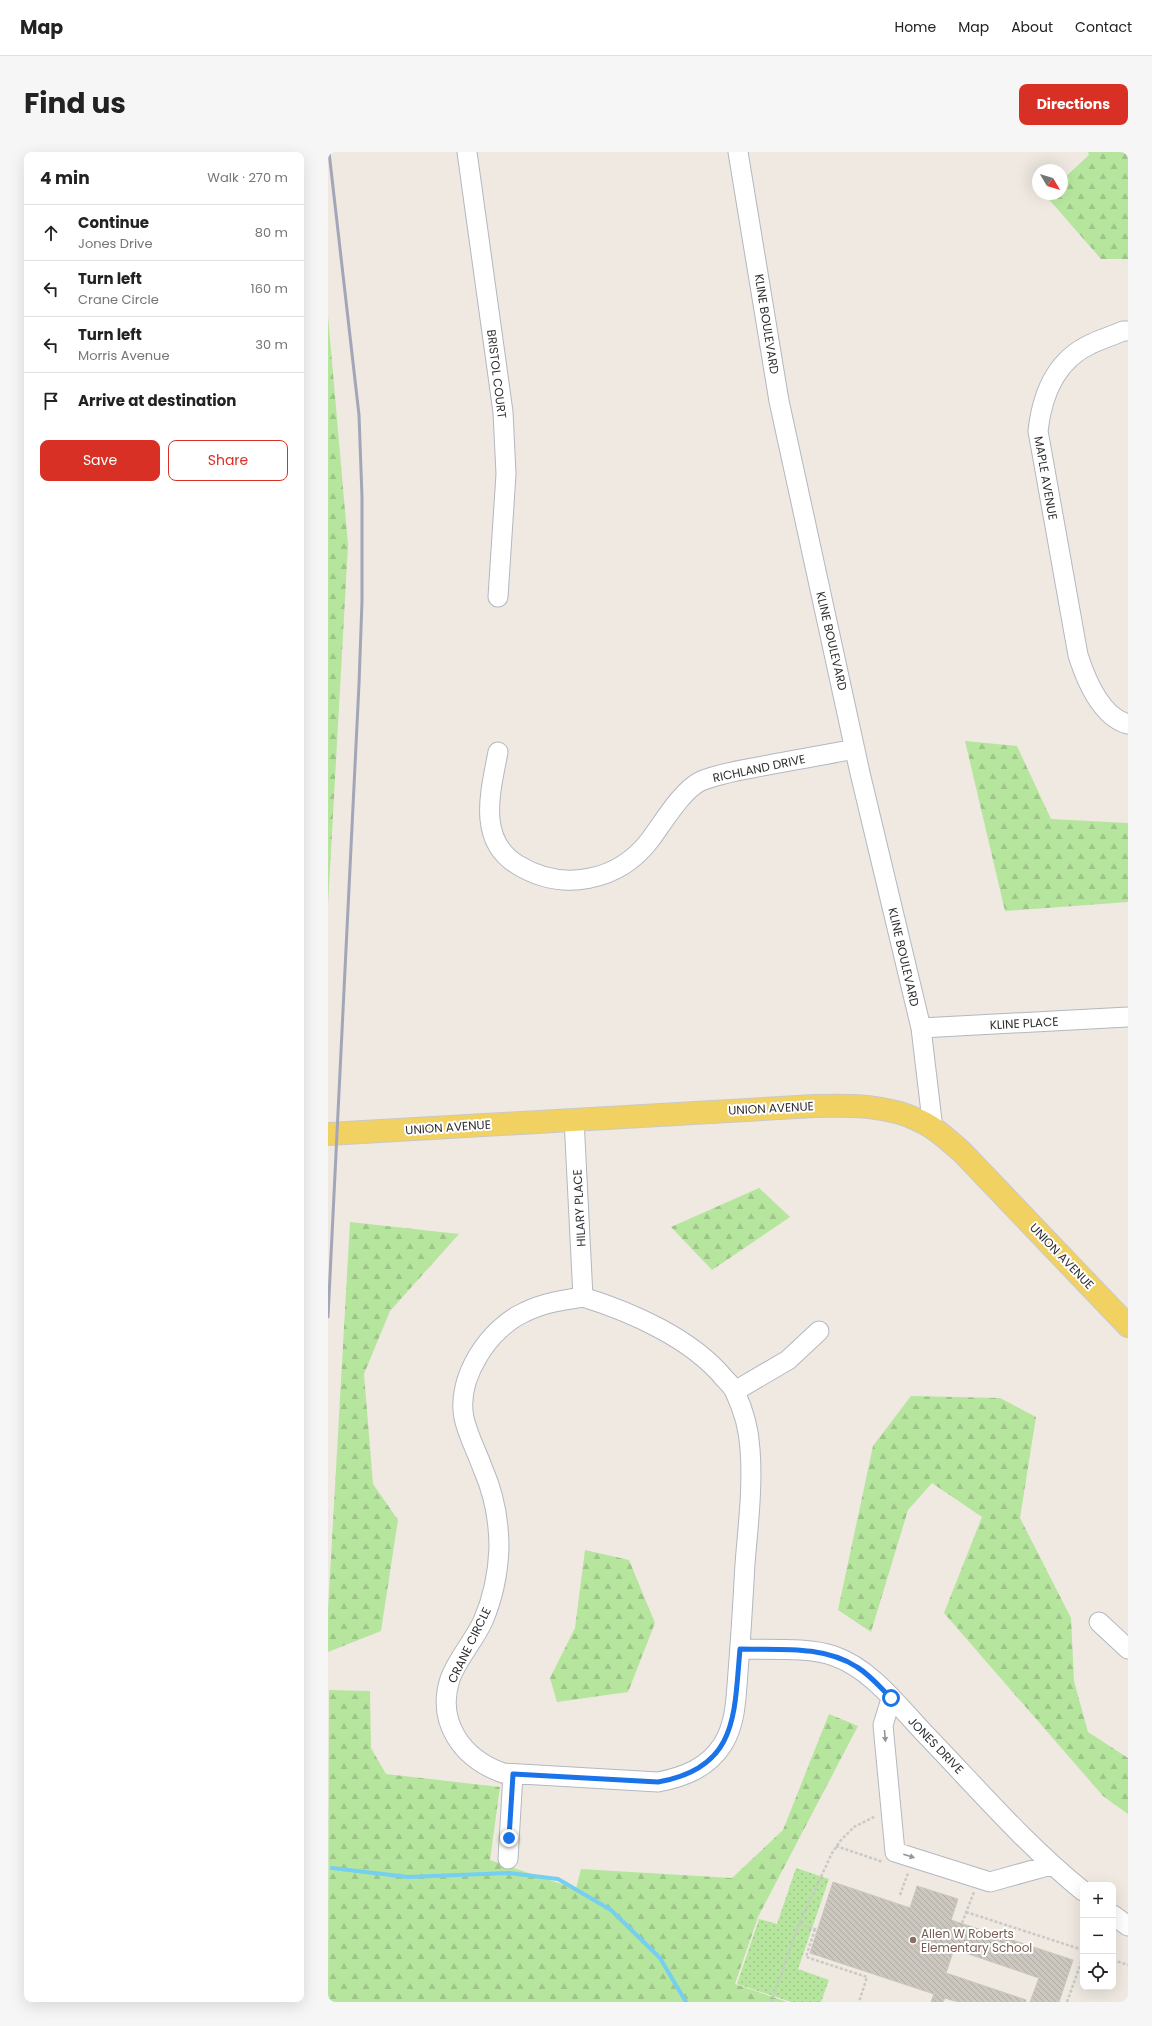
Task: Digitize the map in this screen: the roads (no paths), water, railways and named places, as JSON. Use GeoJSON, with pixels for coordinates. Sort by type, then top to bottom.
{"type":"FeatureCollection","features":[{"type":"Feature","properties":{"kind":"main road","name":"UNION AVENUE"},"geometry":{"type":"LineString","coordinates":[[328,1134],[844,1105],[903,1114],[934,1129],[975,1165],[1128,1326]]}},
{"type":"Feature","properties":{"kind":"street","name":"BRISTOL COURT"},"geometry":{"type":"LineString","coordinates":[[467,152],[503,412],[506,474],[498,597]]}},
{"type":"Feature","properties":{"kind":"street","name":"KLINE BOULEVARD"},"geometry":{"type":"LineString","coordinates":[[738,152],[779,401],[855,749],[921,1028],[934,1129]]}},
{"type":"Feature","properties":{"kind":"street","name":"MAPLE AVENUE"},"geometry":{"type":"LineString","coordinates":[[1128,331],[1122,331],[1092,343],[1071,356],[1062,365],[1052,379],[1040,412],[1038,431],[1083,672],[1096,696],[1121,722],[1128,724]]}},
{"type":"Feature","properties":{"kind":"street","name":"RICHLAND DRIVE"},"geometry":{"type":"LineString","coordinates":[[498,752],[488,807],[490,827],[496,841],[504,854],[515,864],[529,872],[549,879],[569,881],[599,877],[609,874],[634,857],[648,842],[679,800],[699,782],[724,774],[855,749]]}},
{"type":"Feature","properties":{"kind":"street","name":"KLINE PLACE"},"geometry":{"type":"LineString","coordinates":[[921,1028],[1128,1017]]}},
{"type":"Feature","properties":{"kind":"street","name":"HILARY PLACE"},"geometry":{"type":"LineString","coordinates":[[574,1119],[583,1297]]}},
{"type":"Feature","properties":{"kind":"street","name":"CRANE CIRCLE"},"geometry":{"type":"LineString","coordinates":[[583,1297],[607,1304],[652,1325],[695,1350],[719,1372],[735,1391],[748,1431],[751,1469],[740,1649],[731,1728],[719,1750],[708,1762],[694,1772],[678,1778],[658,1782],[513,1774],[489,1768],[476,1760],[465,1750],[456,1738],[450,1724],[447,1709],[447,1694],[450,1679],[473,1640],[490,1602],[496,1581],[498,1554],[499,1534],[491,1490],[469,1434],[464,1417],[464,1398],[470,1373],[481,1350],[498,1330],[524,1312],[558,1300],[583,1297]]}},
{"type":"Feature","properties":{"kind":"street"},"geometry":{"type":"LineString","coordinates":[[735,1391],[788,1360],[818,1331]]}},
{"type":"Feature","properties":{"kind":"street"},"geometry":{"type":"LineString","coordinates":[[1099,1622],[1128,1649]]}},
{"type":"Feature","properties":{"kind":"street","name":"JONES DRIVE"},"geometry":{"type":"LineString","coordinates":[[740,1649],[815,1652],[834,1656],[857,1668],[891,1698],[1051,1865],[1080,1889]]}},
{"type":"Feature","properties":{"kind":"street"},"geometry":{"type":"LineString","coordinates":[[891,1698],[884,1725],[895,1852],[990,1882],[1051,1865]]}},
{"type":"Feature","properties":{"kind":"street"},"geometry":{"type":"LineString","coordinates":[[508,1859],[513,1774]]}},
{"type":"Feature","properties":{"kind":"street"},"geometry":{"type":"LineString","coordinates":[[1116,1916],[1128,1926]]}},
{"type":"Feature","properties":{"kind":"waterway"},"geometry":{"type":"LineString","coordinates":[[332,1868],[408,1877],[509,1873],[558,1879],[611,1910],[660,1958],[686,2002]]}},
{"type":"Feature","properties":{"kind":"railway"},"geometry":{"type":"LineString","coordinates":[[328,1317],[362,601],[362,497],[359,415],[329,152]]}},
{"type":"Feature","properties":{"kind":"place","name":"Allen W Roberts Elementary School"},"geometry":{"type":"Point","coordinates":[913,1940]}}]}
